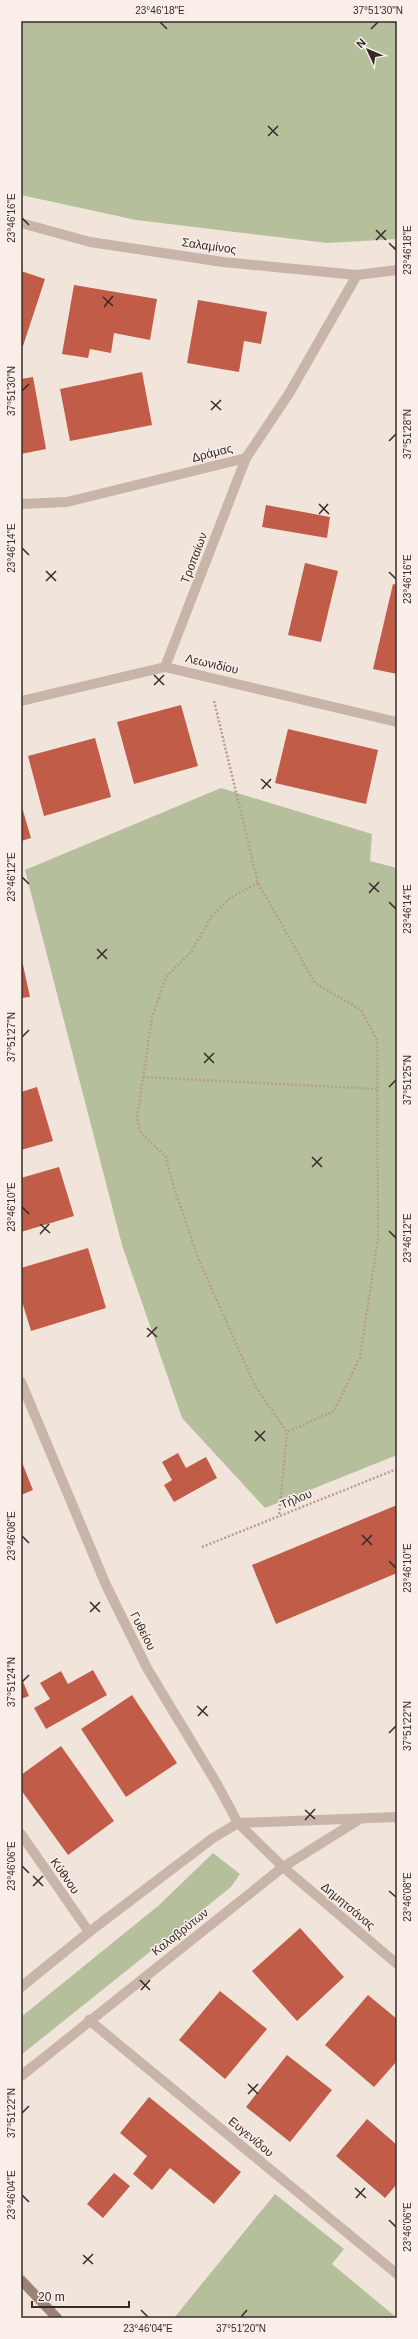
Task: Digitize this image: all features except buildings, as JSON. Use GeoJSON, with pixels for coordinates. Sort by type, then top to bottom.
{"type":"FeatureCollection","features":[{"type":"Feature","properties":{"kind":"main road"},"geometry":{"type":"LineString","coordinates":[[21,2280],[57,2318]]}},
{"type":"Feature","properties":{"kind":"street","name":"Σαλαμίνος"},"geometry":{"type":"LineString","coordinates":[[21,223],[90,242],[223,262],[357,275],[397,270]]}},
{"type":"Feature","properties":{"kind":"street","name":"Δράμας"},"geometry":{"type":"LineString","coordinates":[[21,504],[67,502],[246,458],[290,392],[357,275]]}},
{"type":"Feature","properties":{"kind":"street","name":"Τροπαίων"},"geometry":{"type":"LineString","coordinates":[[165,667],[246,458]]}},
{"type":"Feature","properties":{"kind":"street","name":"Λεωνιδίου"},"geometry":{"type":"LineString","coordinates":[[21,701],[165,667],[397,722]]}},
{"type":"Feature","properties":{"kind":"street","name":"Γυθείου"},"geometry":{"type":"LineString","coordinates":[[21,1382],[109,1592],[147,1668],[217,1784],[238,1823],[283,1867]]}},
{"type":"Feature","properties":{"kind":"street"},"geometry":{"type":"LineString","coordinates":[[21,1988],[89,1932],[213,1838],[238,1823],[397,1817]]}},
{"type":"Feature","properties":{"kind":"street","name":"Καλαβρύτων"},"geometry":{"type":"LineString","coordinates":[[21,2076],[89,2020],[283,1867],[361,1818]]}},
{"type":"Feature","properties":{"kind":"street","name":"Κύθνου"},"geometry":{"type":"LineString","coordinates":[[21,1834],[89,1932]]}},
{"type":"Feature","properties":{"kind":"street","name":"Δημητσάνας"},"geometry":{"type":"LineString","coordinates":[[283,1867],[397,1964]]}},
{"type":"Feature","properties":{"kind":"street","name":"Ευγενίδου"},"geometry":{"type":"LineString","coordinates":[[89,2020],[397,2274]]}},
{"type":"Feature","properties":{"kind":"path"},"geometry":{"type":"LineString","coordinates":[[208,677],[258,883],[315,983],[361,1010],[377,1040],[378,1239],[360,1357],[334,1411],[287,1432]]}},
{"type":"Feature","properties":{"kind":"path"},"geometry":{"type":"LineString","coordinates":[[258,883],[231,897],[212,916],[191,952],[166,977],[152,1017],[137,1118],[141,1133],[166,1157],[173,1185],[199,1260],[255,1386],[287,1432],[279,1516]]}},
{"type":"Feature","properties":{"kind":"path"},"geometry":{"type":"LineString","coordinates":[[143,1077],[377,1089]]}},
{"type":"Feature","properties":{"kind":"path","name":"Τήλου"},"geometry":{"type":"LineString","coordinates":[[202,1547],[397,1469]]}},
{"type":"Feature","properties":{"kind":"green space"},"geometry":{"type":"Polygon","coordinates":[[[21,21],[397,21],[397,239],[327,243],[136,220],[21,195],[21,21]]]}},
{"type":"Feature","properties":{"kind":"green space"},"geometry":{"type":"Polygon","coordinates":[[[221,788],[372,834],[370,861],[397,868],[397,1455],[265,1508],[182,1418],[122,1245],[25,870],[221,788]]]}},
{"type":"Feature","properties":{"kind":"green space"},"geometry":{"type":"Polygon","coordinates":[[[213,1853],[240,1874],[231,1887],[21,2055],[21,2017],[158,1906],[213,1853]]]}},
{"type":"Feature","properties":{"kind":"green space"},"geometry":{"type":"Polygon","coordinates":[[[275,2194],[344,2249],[332,2264],[397,2318],[174,2318],[275,2194]]]}}]}
